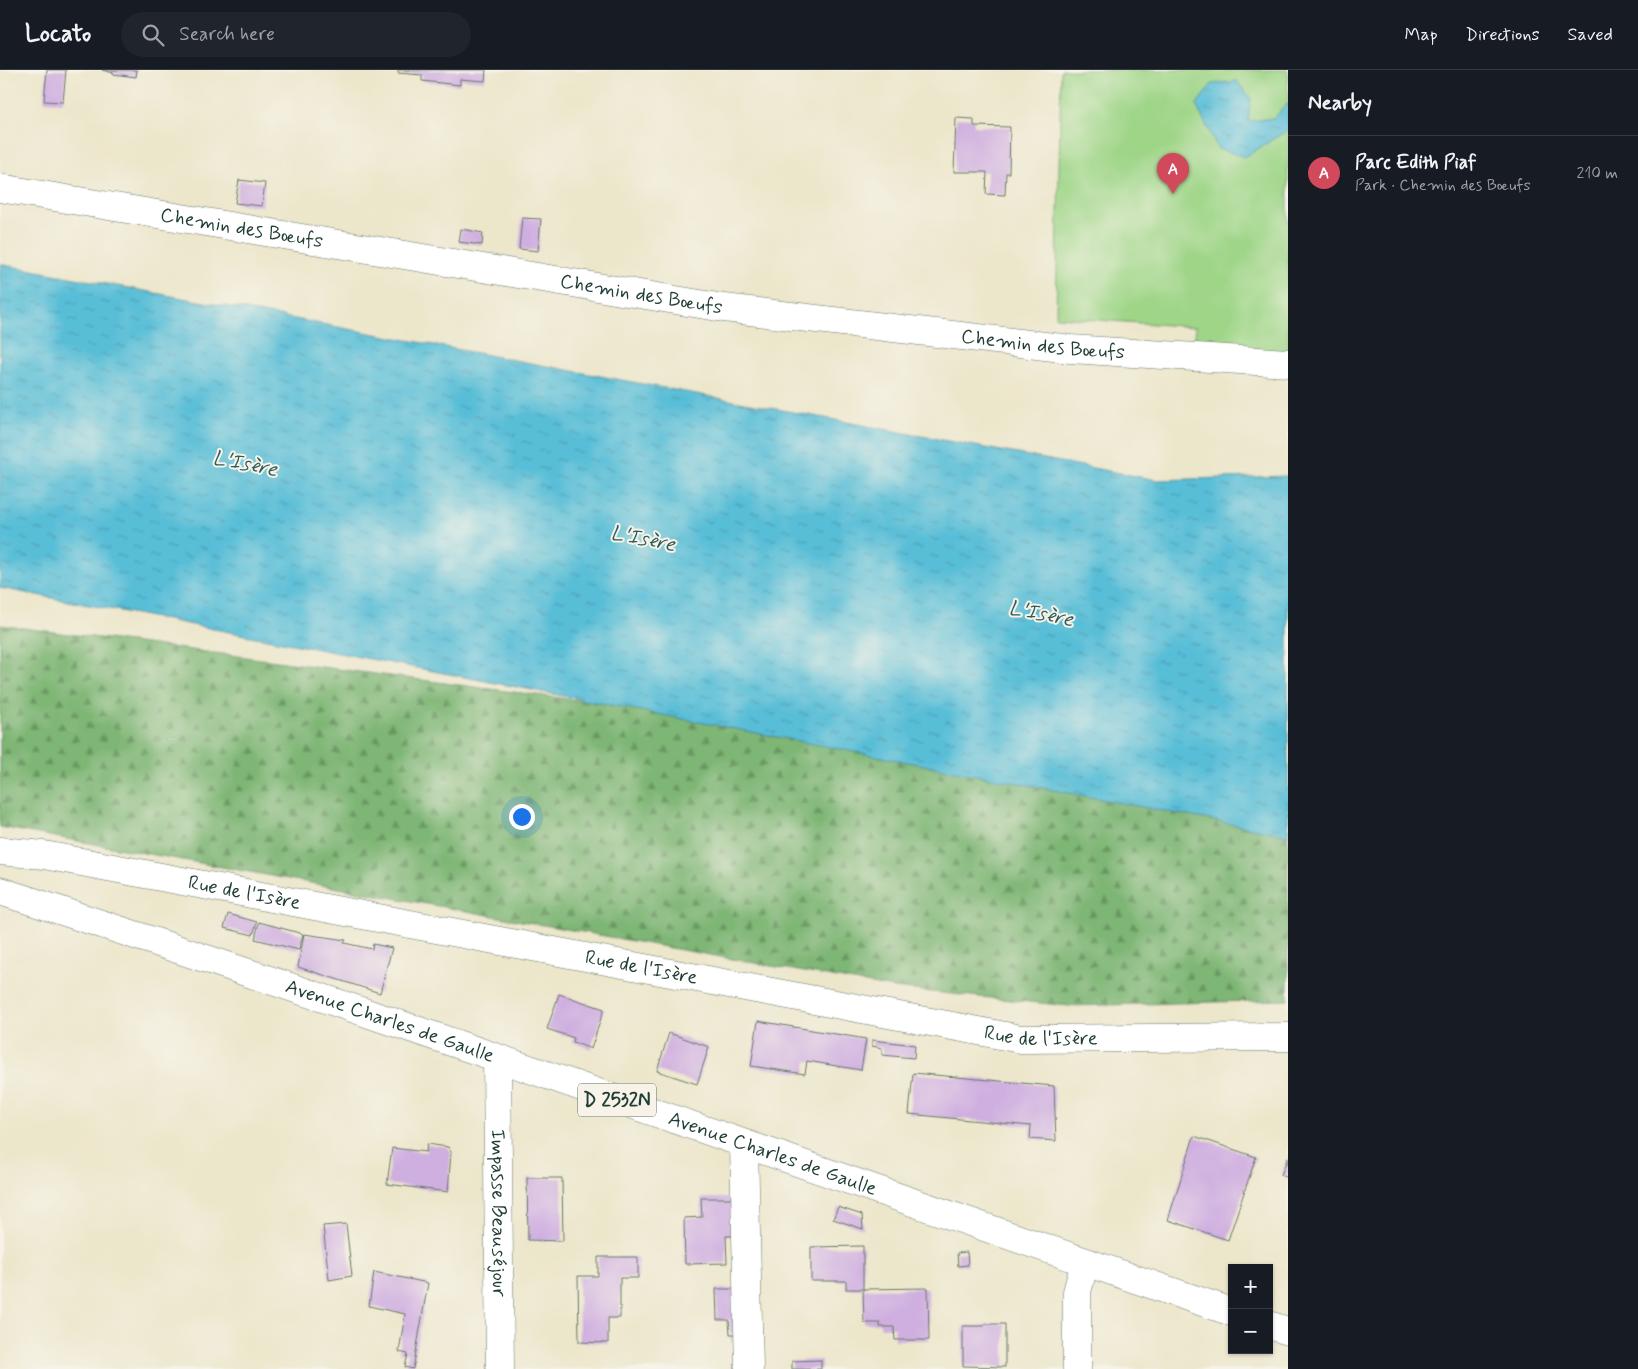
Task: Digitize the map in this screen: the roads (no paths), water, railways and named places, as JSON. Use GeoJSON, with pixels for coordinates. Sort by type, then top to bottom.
{"type":"FeatureCollection","features":[{"type":"Feature","properties":{"kind":"street","name":"Chemin des Bœufs"},"geometry":{"type":"LineString","coordinates":[[0,188],[724,308],[1071,350],[1288,363]]}},
{"type":"Feature","properties":{"kind":"street","name":"Rue de l'Isère"},"geometry":{"type":"LineString","coordinates":[[0,851],[44,855],[1021,1039],[1288,1037]]}},
{"type":"Feature","properties":{"kind":"street","name":"Avenue Charles de Gaulle"},"geometry":{"type":"LineString","coordinates":[[0,891],[497,1058],[1228,1311]]}},
{"type":"Feature","properties":{"kind":"street","name":"Impasse Beauséjour"},"geometry":{"type":"LineString","coordinates":[[497,1058],[500,1369]]}},
{"type":"Feature","properties":{"kind":"street"},"geometry":{"type":"LineString","coordinates":[[744,1144],[749,1369]]}},
{"type":"Feature","properties":{"kind":"street"},"geometry":{"type":"LineString","coordinates":[[1076,1369],[1077,1292],[1085,1262]]}},
{"type":"Feature","properties":{"kind":"street"},"geometry":{"type":"LineString","coordinates":[[1273,1326],[1288,1331]]}},
{"type":"Feature","properties":{"kind":"water"},"geometry":{"type":"Polygon","coordinates":[[[1237,81],[1251,99],[1248,121],[1274,118],[1288,103],[1288,130],[1245,157],[1218,149],[1196,105],[1212,84],[1237,81]]]}},
{"type":"Feature","properties":{"kind":"water","name":"L'Isère"},"geometry":{"type":"Polygon","coordinates":[[[0,264],[1157,480],[1288,476],[1288,835],[0,588],[0,264]]]}},
{"type":"Feature","properties":{"kind":"place","name":"Parc Edith Piaf"},"geometry":{"type":"Point","coordinates":[1173,194]}}]}
